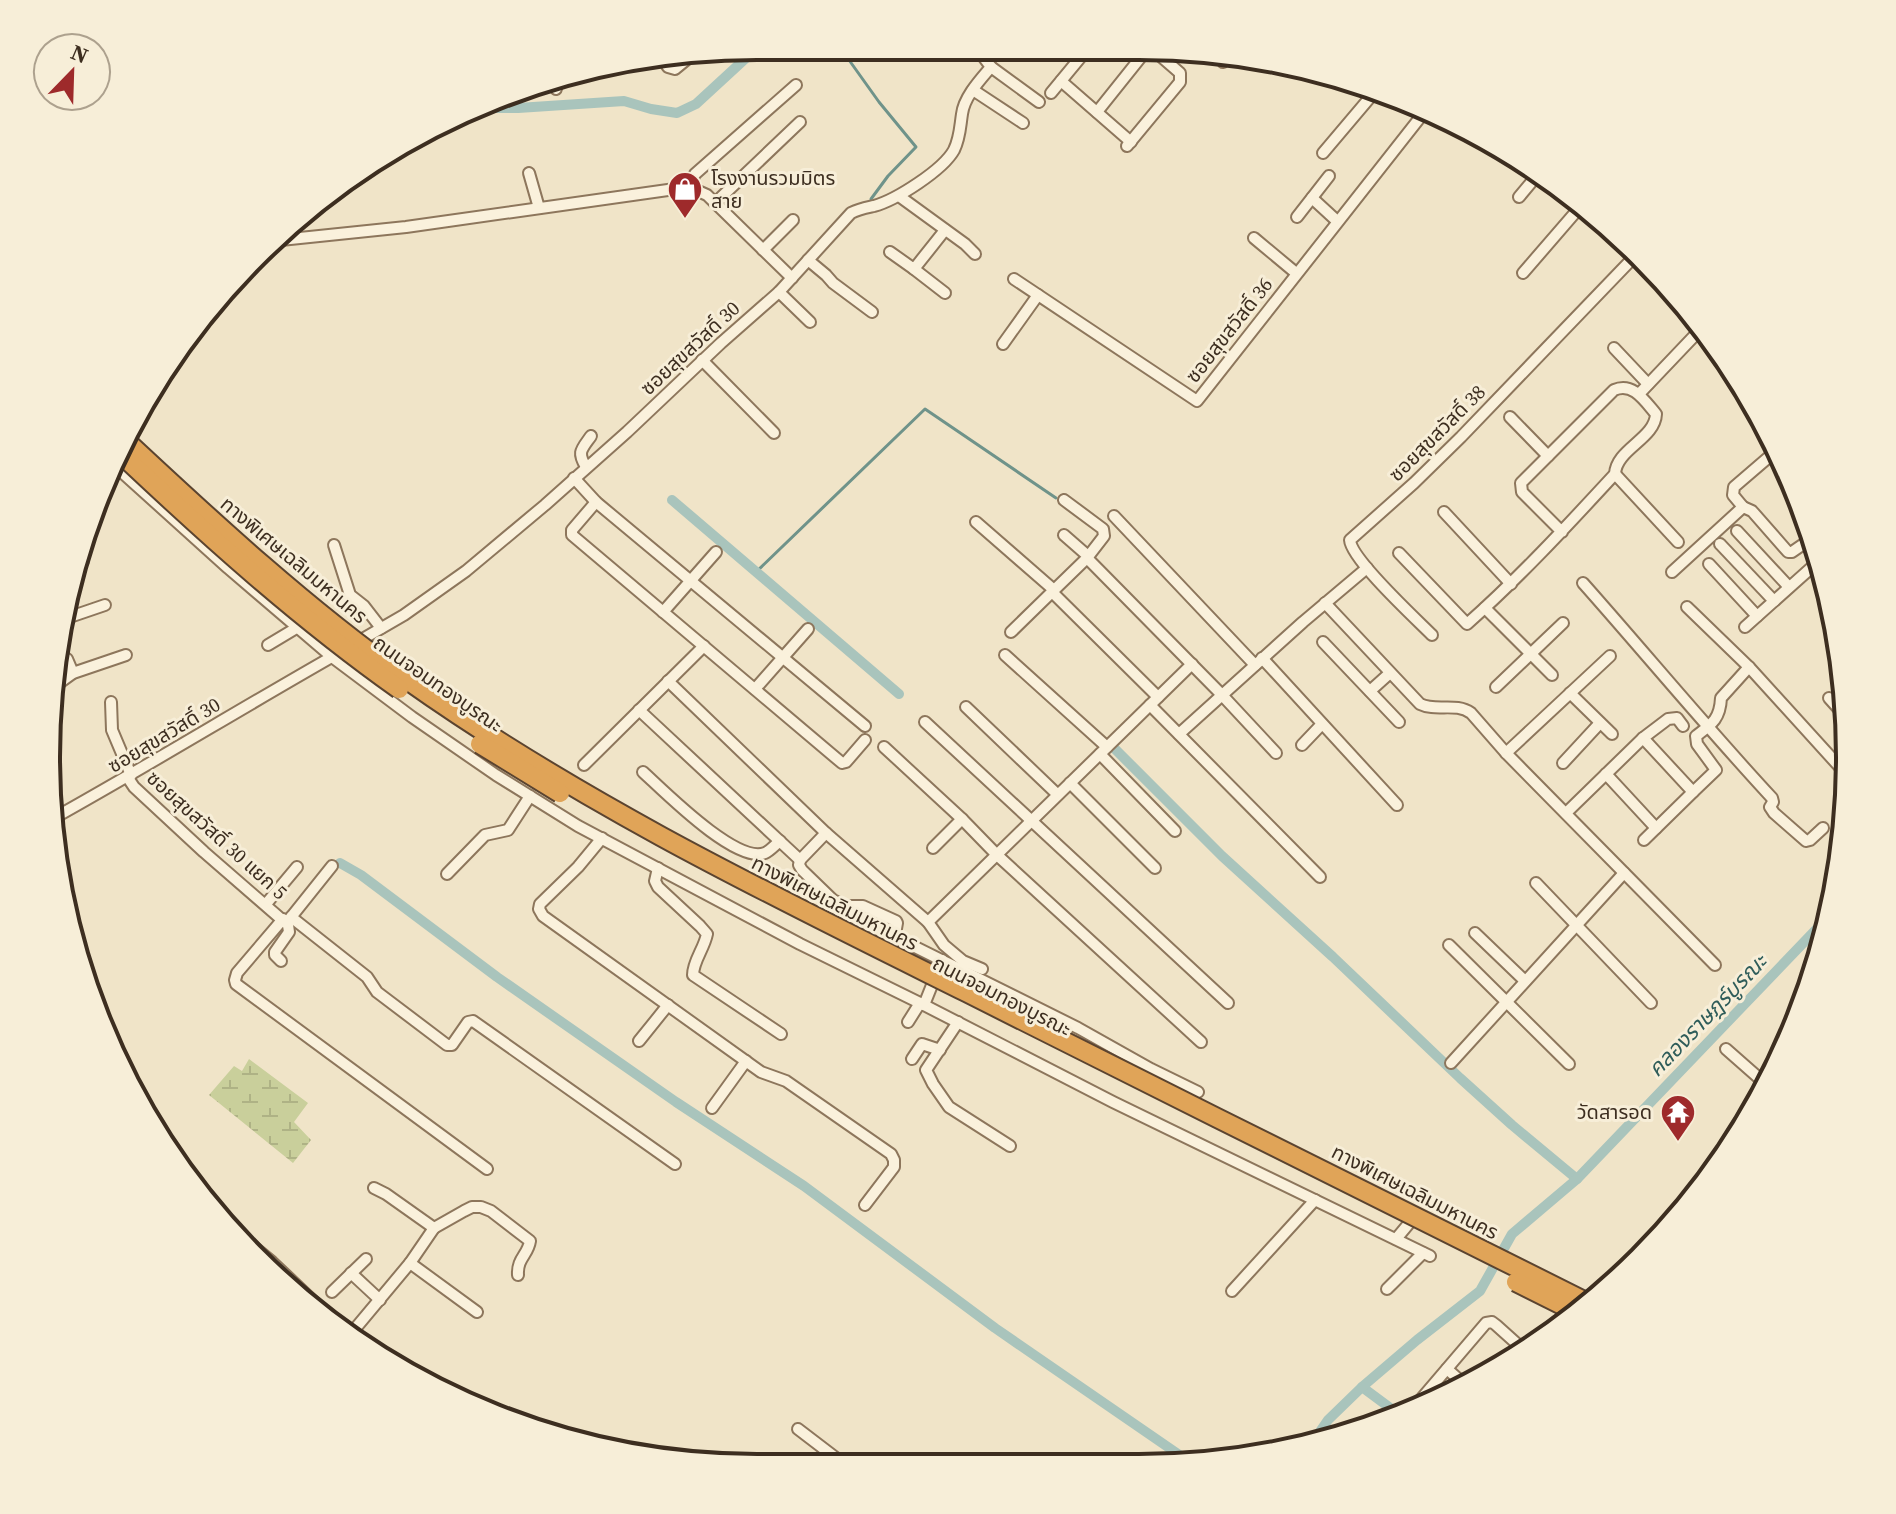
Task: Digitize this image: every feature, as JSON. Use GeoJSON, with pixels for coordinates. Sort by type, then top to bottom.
{"type":"FeatureCollection","features":[{"type":"Feature","properties":{"kind":"highway","name":"ทางพิเศษเฉลิมมหานคร"},"geometry":{"type":"LineString","coordinates":[[133,447],[248,553],[350,637],[405,678],[572,787],[735,877],[1578,1298]]}},
{"type":"Feature","properties":{"kind":"highway","name":"ทางพิเศษเฉลิมมหานคร"},"geometry":{"type":"LineString","coordinates":[[127,460],[207,535],[331,638],[396,687],[530,776],[724,884],[1566,1307]]}},
{"type":"Feature","properties":{"kind":"street"},"geometry":{"type":"LineString","coordinates":[[987,60],[991,67],[1039,102]]}},
{"type":"Feature","properties":{"kind":"street"},"geometry":{"type":"LineString","coordinates":[[1051,93],[1078,60]]}},
{"type":"Feature","properties":{"kind":"street"},"geometry":{"type":"LineString","coordinates":[[1097,112],[1139,60]]}},
{"type":"Feature","properties":{"kind":"street"},"geometry":{"type":"LineString","coordinates":[[1061,81],[1129,144],[1180,82],[1180,73],[1165,61]]}},
{"type":"Feature","properties":{"kind":"street","name":"ซอยสุขสวัสดิ์ 30"},"geometry":{"type":"LineString","coordinates":[[62,813],[404,615],[472,566],[627,432],[779,292],[851,213],[899,196],[919,184],[950,155],[960,132],[962,113],[973,90],[991,67]]}},
{"type":"Feature","properties":{"kind":"street"},"geometry":{"type":"LineString","coordinates":[[689,187],[695,174],[796,85]]}},
{"type":"Feature","properties":{"kind":"street"},"geometry":{"type":"LineString","coordinates":[[973,90],[1023,123]]}},
{"type":"Feature","properties":{"kind":"street"},"geometry":{"type":"LineString","coordinates":[[1323,153],[1369,99]]}},
{"type":"Feature","properties":{"kind":"street","name":"ซอยสุขสวัสดิ์ 36"},"geometry":{"type":"LineString","coordinates":[[1014,279],[1197,401],[1419,119]]}},
{"type":"Feature","properties":{"kind":"street"},"geometry":{"type":"LineString","coordinates":[[715,203],[800,122]]}},
{"type":"Feature","properties":{"kind":"street"},"geometry":{"type":"LineString","coordinates":[[529,173],[539,208]]}},
{"type":"Feature","properties":{"kind":"street"},"geometry":{"type":"LineString","coordinates":[[1297,217],[1329,176]]}},
{"type":"Feature","properties":{"kind":"street"},"geometry":{"type":"LineString","coordinates":[[1519,197],[1532,181]]}},
{"type":"Feature","properties":{"kind":"street"},"geometry":{"type":"LineString","coordinates":[[291,239],[406,227],[689,187],[707,195],[792,278]]}},
{"type":"Feature","properties":{"kind":"street"},"geometry":{"type":"LineString","coordinates":[[899,196],[975,254]]}},
{"type":"Feature","properties":{"kind":"street"},"geometry":{"type":"LineString","coordinates":[[1312,198],[1337,221]]}},
{"type":"Feature","properties":{"kind":"street"},"geometry":{"type":"LineString","coordinates":[[1523,273],[1575,213]]}},
{"type":"Feature","properties":{"kind":"street"},"geometry":{"type":"LineString","coordinates":[[763,250],[793,220]]}},
{"type":"Feature","properties":{"kind":"street"},"geometry":{"type":"LineString","coordinates":[[914,269],[945,230]]}},
{"type":"Feature","properties":{"kind":"street"},"geometry":{"type":"LineString","coordinates":[[1254,238],[1296,273]]}},
{"type":"Feature","properties":{"kind":"street"},"geometry":{"type":"LineString","coordinates":[[890,252],[945,293]]}},
{"type":"Feature","properties":{"kind":"street"},"geometry":{"type":"LineString","coordinates":[[808,260],[872,312]]}},
{"type":"Feature","properties":{"kind":"street","name":"ซอยสุขสวัสดิ์ 38"},"geometry":{"type":"LineString","coordinates":[[1432,635],[1367,568],[1349,545],[1350,540],[1461,437],[1630,262]]}},
{"type":"Feature","properties":{"kind":"street"},"geometry":{"type":"LineString","coordinates":[[779,292],[810,322]]}},
{"type":"Feature","properties":{"kind":"street"},"geometry":{"type":"LineString","coordinates":[[1003,344],[1038,295]]}},
{"type":"Feature","properties":{"kind":"street"},"geometry":{"type":"LineString","coordinates":[[1639,394],[1694,336]]}},
{"type":"Feature","properties":{"kind":"street"},"geometry":{"type":"LineString","coordinates":[[1614,348],[1648,384]]}},
{"type":"Feature","properties":{"kind":"street"},"geometry":{"type":"LineString","coordinates":[[702,360],[774,433]]}},
{"type":"Feature","properties":{"kind":"street"},"geometry":{"type":"LineString","coordinates":[[1399,553],[1467,624],[1562,532],[1615,474],[1616,464],[1654,424],[1656,414],[1639,394],[1629,388],[1614,390],[1521,483],[1522,492],[1562,532]]}},
{"type":"Feature","properties":{"kind":"street"},"geometry":{"type":"LineString","coordinates":[[1510,417],[1548,456]]}},
{"type":"Feature","properties":{"kind":"street"},"geometry":{"type":"LineString","coordinates":[[586,467],[580,457],[591,436]]}},
{"type":"Feature","properties":{"kind":"street","name":"ถนนจอมทองบูรณะ"},"geometry":{"type":"LineString","coordinates":[[130,453],[225,541],[352,645],[500,749],[589,802],[734,881],[1573,1302]]}},
{"type":"Feature","properties":{"kind":"street"},"geometry":{"type":"LineString","coordinates":[[1768,458],[1734,487],[1733,495],[1743,507],[1752,511],[1788,552],[1802,545]]}},
{"type":"Feature","properties":{"kind":"street"},"geometry":{"type":"LineString","coordinates":[[121,472],[332,657],[412,717],[578,826],[800,944],[1113,1102],[1426,1254],[1387,1289]]}},
{"type":"Feature","properties":{"kind":"street"},"geometry":{"type":"LineString","coordinates":[[1615,474],[1678,542]]}},
{"type":"Feature","properties":{"kind":"street"},"geometry":{"type":"LineString","coordinates":[[574,478],[596,502],[865,726]]}},
{"type":"Feature","properties":{"kind":"street"},"geometry":{"type":"LineString","coordinates":[[1011,632],[1088,557],[1104,536],[1104,532],[1064,500]]}},
{"type":"Feature","properties":{"kind":"street"},"geometry":{"type":"LineString","coordinates":[[596,502],[572,530],[572,535],[842,763],[865,740]]}},
{"type":"Feature","properties":{"kind":"street"},"geometry":{"type":"LineString","coordinates":[[1672,572],[1743,507]]}},
{"type":"Feature","properties":{"kind":"street"},"geometry":{"type":"LineString","coordinates":[[1444,512],[1511,584]]}},
{"type":"Feature","properties":{"kind":"street"},"geometry":{"type":"LineString","coordinates":[[1114,516],[1322,724],[1397,805]]}},
{"type":"Feature","properties":{"kind":"street"},"geometry":{"type":"LineString","coordinates":[[976,522],[1053,591],[1154,701],[1179,734],[1320,877]]}},
{"type":"Feature","properties":{"kind":"street"},"geometry":{"type":"LineString","coordinates":[[1737,531],[1789,587]]}},
{"type":"Feature","properties":{"kind":"street"},"geometry":{"type":"LineString","coordinates":[[1064,535],[1276,753]]}},
{"type":"Feature","properties":{"kind":"street"},"geometry":{"type":"LineString","coordinates":[[1720,544],[1774,601]]}},
{"type":"Feature","properties":{"kind":"street"},"geometry":{"type":"LineString","coordinates":[[334,545],[350,595],[364,606],[381,628]]}},
{"type":"Feature","properties":{"kind":"street"},"geometry":{"type":"LineString","coordinates":[[663,612],[716,552]]}},
{"type":"Feature","properties":{"kind":"street"},"geometry":{"type":"LineString","coordinates":[[1709,564],[1757,616]]}},
{"type":"Feature","properties":{"kind":"street"},"geometry":{"type":"LineString","coordinates":[[1179,734],[1367,568]]}},
{"type":"Feature","properties":{"kind":"street"},"geometry":{"type":"LineString","coordinates":[[1745,627],[1810,569]]}},
{"type":"Feature","properties":{"kind":"street"},"geometry":{"type":"LineString","coordinates":[[1583,583],[1707,728],[1772,798],[1770,807],[1774,813],[1802,840],[1810,840],[1823,828]]}},
{"type":"Feature","properties":{"kind":"street"},"geometry":{"type":"LineString","coordinates":[[1325,603],[1420,704],[1466,709],[1471,713],[1506,753],[1715,965]]}},
{"type":"Feature","properties":{"kind":"street"},"geometry":{"type":"LineString","coordinates":[[74,615],[105,605]]}},
{"type":"Feature","properties":{"kind":"street"},"geometry":{"type":"LineString","coordinates":[[1687,607],[1749,667],[1836,763]]}},
{"type":"Feature","properties":{"kind":"street"},"geometry":{"type":"LineString","coordinates":[[1485,608],[1552,675]]}},
{"type":"Feature","properties":{"kind":"street"},"geometry":{"type":"LineString","coordinates":[[1496,687],[1563,623]]}},
{"type":"Feature","properties":{"kind":"street"},"geometry":{"type":"LineString","coordinates":[[268,645],[298,627]]}},
{"type":"Feature","properties":{"kind":"street"},"geometry":{"type":"LineString","coordinates":[[755,689],[808,629]]}},
{"type":"Feature","properties":{"kind":"street"},"geometry":{"type":"LineString","coordinates":[[1323,642],[1399,722]]}},
{"type":"Feature","properties":{"kind":"street"},"geometry":{"type":"LineString","coordinates":[[584,765],[704,646]]}},
{"type":"Feature","properties":{"kind":"street"},"geometry":{"type":"LineString","coordinates":[[65,679],[73,673],[126,655]]}},
{"type":"Feature","properties":{"kind":"street"},"geometry":{"type":"LineString","coordinates":[[1005,655],[1107,747],[1175,831]]}},
{"type":"Feature","properties":{"kind":"street"},"geometry":{"type":"LineString","coordinates":[[1506,753],[1610,656]]}},
{"type":"Feature","properties":{"kind":"street"},"geometry":{"type":"LineString","coordinates":[[67,659],[73,673]]}},
{"type":"Feature","properties":{"kind":"street"},"geometry":{"type":"LineString","coordinates":[[928,922],[1192,664]]}},
{"type":"Feature","properties":{"kind":"street"},"geometry":{"type":"LineString","coordinates":[[1644,840],[1716,770],[1695,740],[1696,736],[1707,728],[1721,709],[1721,698],[1749,667]]}},
{"type":"Feature","properties":{"kind":"street"},"geometry":{"type":"LineString","coordinates":[[1370,691],[1390,673]]}},
{"type":"Feature","properties":{"kind":"street"},"geometry":{"type":"LineString","coordinates":[[668,681],[826,833],[928,922],[944,945],[963,961],[982,969]]}},
{"type":"Feature","properties":{"kind":"street"},"geometry":{"type":"LineString","coordinates":[[1570,693],[1612,734]]}},
{"type":"Feature","properties":{"kind":"street"},"geometry":{"type":"LineString","coordinates":[[1829,698],[1834,704]]}},
{"type":"Feature","properties":{"kind":"street"},"geometry":{"type":"LineString","coordinates":[[111,702],[112,730],[130,776]]}},
{"type":"Feature","properties":{"kind":"street"},"geometry":{"type":"LineString","coordinates":[[966,707],[1057,794]]}},
{"type":"Feature","properties":{"kind":"street"},"geometry":{"type":"LineString","coordinates":[[639,710],[800,860]]}},
{"type":"Feature","properties":{"kind":"street"},"geometry":{"type":"LineString","coordinates":[[1566,813],[1643,738],[1672,717],[1683,726]]}},
{"type":"Feature","properties":{"kind":"street"},"geometry":{"type":"LineString","coordinates":[[925,722],[1228,1003]]}},
{"type":"Feature","properties":{"kind":"street"},"geometry":{"type":"LineString","coordinates":[[1563,763],[1600,723]]}},
{"type":"Feature","properties":{"kind":"street"},"geometry":{"type":"LineString","coordinates":[[1302,745],[1322,724]]}},
{"type":"Feature","properties":{"kind":"street"},"geometry":{"type":"LineString","coordinates":[[1643,738],[1693,792]]}},
{"type":"Feature","properties":{"kind":"street"},"geometry":{"type":"LineString","coordinates":[[884,747],[1201,1042]]}},
{"type":"Feature","properties":{"kind":"street"},"geometry":{"type":"LineString","coordinates":[[643,772],[721,840],[746,853],[765,853],[780,841]]}},
{"type":"Feature","properties":{"kind":"street"},"geometry":{"type":"LineString","coordinates":[[1606,774],[1656,828]]}},
{"type":"Feature","properties":{"kind":"street","name":"ซอยสุขสวัสดิ์ 30 แยก 5"},"geometry":{"type":"LineString","coordinates":[[130,776],[134,787],[204,852],[266,904],[367,977],[377,992],[447,1045],[452,1045],[468,1022],[473,1021],[675,1164]]}},
{"type":"Feature","properties":{"kind":"street"},"geometry":{"type":"LineString","coordinates":[[1070,783],[1155,868]]}},
{"type":"Feature","properties":{"kind":"street"},"geometry":{"type":"LineString","coordinates":[[447,874],[485,835],[508,830],[530,796]]}},
{"type":"Feature","properties":{"kind":"street"},"geometry":{"type":"LineString","coordinates":[[933,848],[962,819]]}},
{"type":"Feature","properties":{"kind":"street"},"geometry":{"type":"LineString","coordinates":[[826,833],[800,860],[799,865],[833,900],[846,906],[863,906],[896,921],[895,934],[899,939],[1198,1092]]}},
{"type":"Feature","properties":{"kind":"street"},"geometry":{"type":"LineString","coordinates":[[602,838],[540,904],[543,916],[746,1061],[769,1076],[786,1081],[891,1154],[894,1167],[865,1205]]}},
{"type":"Feature","properties":{"kind":"street"},"geometry":{"type":"LineString","coordinates":[[332,866],[237,973],[236,984],[487,1169]]}},
{"type":"Feature","properties":{"kind":"street"},"geometry":{"type":"LineString","coordinates":[[266,904],[297,867]]}},
{"type":"Feature","properties":{"kind":"street"},"geometry":{"type":"LineString","coordinates":[[658,868],[655,881],[658,887],[707,934],[693,975],[781,1034]]}},
{"type":"Feature","properties":{"kind":"street"},"geometry":{"type":"LineString","coordinates":[[1451,1063],[1624,873]]}},
{"type":"Feature","properties":{"kind":"street"},"geometry":{"type":"LineString","coordinates":[[1536,883],[1651,1003]]}},
{"type":"Feature","properties":{"kind":"street"},"geometry":{"type":"LineString","coordinates":[[281,961],[275,952],[289,932],[287,919]]}},
{"type":"Feature","properties":{"kind":"street"},"geometry":{"type":"LineString","coordinates":[[1475,933],[1525,981]]}},
{"type":"Feature","properties":{"kind":"street"},"geometry":{"type":"LineString","coordinates":[[1449,945],[1569,1064]]}},
{"type":"Feature","properties":{"kind":"street"},"geometry":{"type":"LineString","coordinates":[[908,1022],[922,1004],[942,960]]}},
{"type":"Feature","properties":{"kind":"street"},"geometry":{"type":"LineString","coordinates":[[639,1041],[668,1005]]}},
{"type":"Feature","properties":{"kind":"street"},"geometry":{"type":"LineString","coordinates":[[958,1022],[926,1070],[927,1073],[946,1104],[1010,1146]]}},
{"type":"Feature","properties":{"kind":"street"},"geometry":{"type":"LineString","coordinates":[[912,1059],[922,1044],[940,1050]]}},
{"type":"Feature","properties":{"kind":"street"},"geometry":{"type":"LineString","coordinates":[[1726,1049],[1758,1077]]}},
{"type":"Feature","properties":{"kind":"street"},"geometry":{"type":"LineString","coordinates":[[712,1108],[746,1061]]}},
{"type":"Feature","properties":{"kind":"street"},"geometry":{"type":"LineString","coordinates":[[374,1188],[434,1228]]}},
{"type":"Feature","properties":{"kind":"street"},"geometry":{"type":"LineString","coordinates":[[1232,1291],[1315,1200]]}},
{"type":"Feature","properties":{"kind":"street"},"geometry":{"type":"LineString","coordinates":[[357,1327],[410,1263],[434,1228],[472,1207],[491,1211],[530,1241],[517,1265],[518,1275]]}},
{"type":"Feature","properties":{"kind":"street"},"geometry":{"type":"LineString","coordinates":[[1396,1239],[1411,1221]]}},
{"type":"Feature","properties":{"kind":"street"},"geometry":{"type":"LineString","coordinates":[[332,1292],[366,1259]]}},
{"type":"Feature","properties":{"kind":"street"},"geometry":{"type":"LineString","coordinates":[[410,1263],[477,1312]]}},
{"type":"Feature","properties":{"kind":"street"},"geometry":{"type":"LineString","coordinates":[[351,1273],[380,1300]]}},
{"type":"Feature","properties":{"kind":"street"},"geometry":{"type":"LineString","coordinates":[[1428,1391],[1486,1323],[1492,1322],[1516,1343]]}},
{"type":"Feature","properties":{"kind":"street"},"geometry":{"type":"LineString","coordinates":[[1447,1369],[1456,1377]]}},
{"type":"Feature","properties":{"kind":"street"},"geometry":{"type":"LineString","coordinates":[[798,1429],[828,1454]]}},
{"type":"Feature","properties":{"kind":"green space"},"geometry":{"type":"Polygon","coordinates":[[[249,1059],[308,1103],[294,1122],[311,1140],[293,1163],[209,1095],[234,1066],[242,1071],[249,1059]]]}},
{"type":"Feature","properties":{"kind":"waterway"},"geometry":{"type":"LineString","coordinates":[[503,108],[624,101],[677,113],[696,104],[743,60]]}},
{"type":"Feature","properties":{"kind":"waterway"},"geometry":{"type":"LineString","coordinates":[[849,60],[916,147],[871,199]]}},
{"type":"Feature","properties":{"kind":"waterway"},"geometry":{"type":"LineString","coordinates":[[755,573],[925,409],[1056,498]]}},
{"type":"Feature","properties":{"kind":"waterway"},"geometry":{"type":"LineString","coordinates":[[672,500],[899,694]]}},
{"type":"Feature","properties":{"kind":"waterway"},"geometry":{"type":"LineString","coordinates":[[1114,748],[1222,856],[1460,1078],[1577,1179]]}},
{"type":"Feature","properties":{"kind":"waterway"},"geometry":{"type":"LineString","coordinates":[[340,863],[676,1102],[804,1186],[995,1328],[1177,1453]]}},
{"type":"Feature","properties":{"kind":"waterway","name":"คลองราษฎร์บูรณะ"},"geometry":{"type":"LineString","coordinates":[[1322,1429],[1362,1387],[1480,1291],[1512,1234],[1577,1179],[1813,933]]}},
{"type":"Feature","properties":{"kind":"waterway"},"geometry":{"type":"LineString","coordinates":[[1362,1387],[1389,1407]]}},
{"type":"Feature","properties":{"kind":"place","name":"โรงงานรวมมิตร สาย"},"geometry":{"type":"Point","coordinates":[685,220]}},
{"type":"Feature","properties":{"kind":"place","name":"วัดสารอด"},"geometry":{"type":"Point","coordinates":[1678,1143]}}]}
